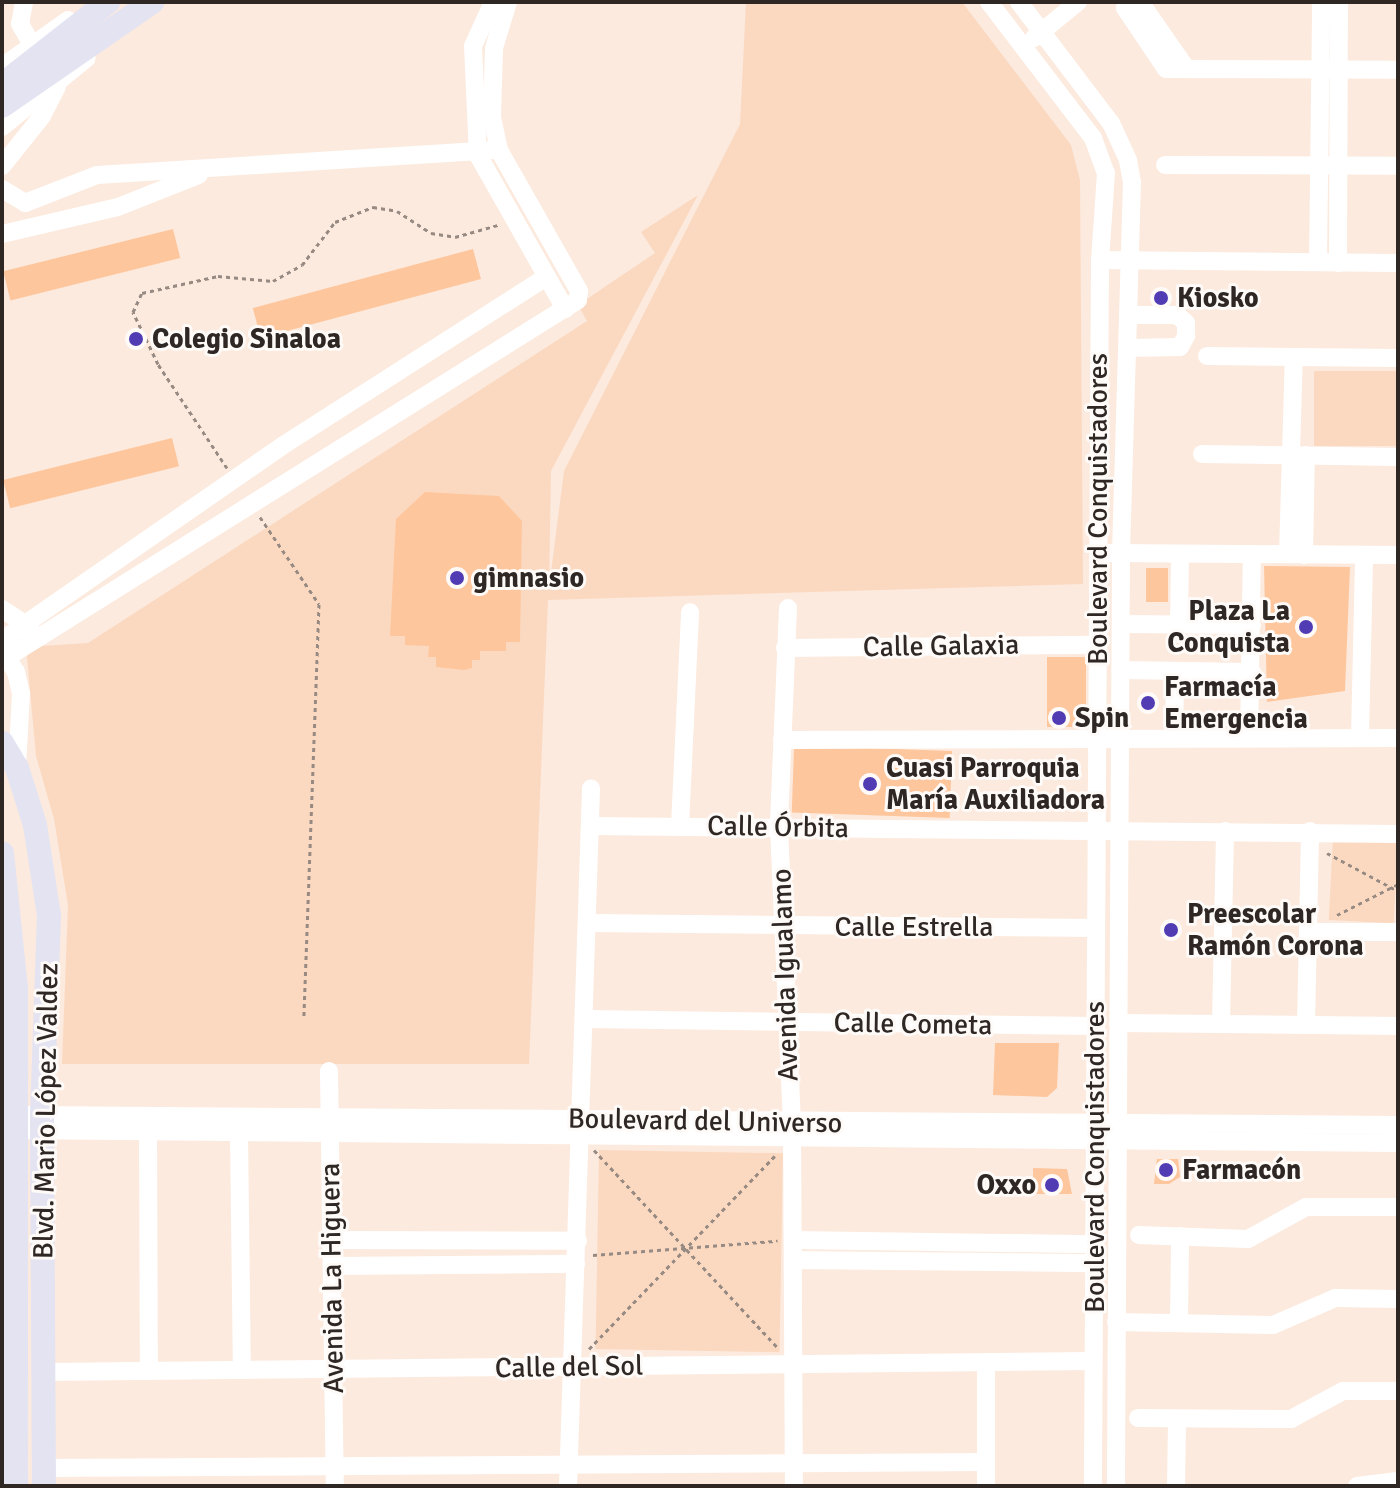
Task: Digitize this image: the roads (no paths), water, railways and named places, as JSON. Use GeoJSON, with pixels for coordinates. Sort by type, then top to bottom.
{"type":"FeatureCollection","features":[{"type":"Feature","properties":{"kind":"main road"},"geometry":{"type":"LineString","coordinates":[[2,85],[108,2]]}},
{"type":"Feature","properties":{"kind":"main road"},"geometry":{"type":"LineString","coordinates":[[2,106],[151,3]]}},
{"type":"Feature","properties":{"kind":"main road","name":"Blvd. Mario López Valdez"},"geometry":{"type":"LineString","coordinates":[[2,743],[17,768],[35,825],[49,915],[42,1123],[44,1477]]}},
{"type":"Feature","properties":{"kind":"main road","name":"Blvd. Mario López Valdez"},"geometry":{"type":"LineString","coordinates":[[3,863],[13,1122],[8,1279],[11,1478]]}},
{"type":"Feature","properties":{"kind":"street"},"geometry":{"type":"LineString","coordinates":[[24,2],[20,24],[32,45]]}},
{"type":"Feature","properties":{"kind":"street"},"geometry":{"type":"LineString","coordinates":[[2,67],[93,2]]}},
{"type":"Feature","properties":{"kind":"street"},"geometry":{"type":"LineString","coordinates":[[493,2],[473,46],[478,155],[509,218],[565,309]]}},
{"type":"Feature","properties":{"kind":"street"},"geometry":{"type":"LineString","coordinates":[[4,648],[40,636],[246,513],[578,300],[579,291],[499,150],[492,116],[494,48],[508,2]]}},
{"type":"Feature","properties":{"kind":"street","name":"Boulevard Conquistadores"},"geometry":{"type":"LineString","coordinates":[[989,2],[1101,155],[1106,173],[1100,260],[1093,1486]]}},
{"type":"Feature","properties":{"kind":"street"},"geometry":{"type":"LineString","coordinates":[[1023,48],[1078,2]]}},
{"type":"Feature","properties":{"kind":"street"},"geometry":{"type":"LineString","coordinates":[[1321,2],[1329,70],[1329,166],[1338,263]]}},
{"type":"Feature","properties":{"kind":"street"},"geometry":{"type":"LineString","coordinates":[[1329,70],[1339,2]]}},
{"type":"Feature","properties":{"kind":"street"},"geometry":{"type":"LineString","coordinates":[[2,127],[59,83],[151,3]]}},
{"type":"Feature","properties":{"kind":"street"},"geometry":{"type":"LineString","coordinates":[[1007,28],[1029,6]]}},
{"type":"Feature","properties":{"kind":"street","name":"Boulevard Conquistadores"},"geometry":{"type":"LineString","coordinates":[[1029,6],[1041,31],[1122,142],[1132,182],[1121,553],[1122,830],[1116,1486]]}},
{"type":"Feature","properties":{"kind":"street"},"geometry":{"type":"LineString","coordinates":[[1186,68],[1398,70]]}},
{"type":"Feature","properties":{"kind":"street"},"geometry":{"type":"LineString","coordinates":[[2,166],[42,116],[59,83]]}},
{"type":"Feature","properties":{"kind":"street"},"geometry":{"type":"LineString","coordinates":[[2,189],[25,203],[97,175],[478,155],[499,150]]}},
{"type":"Feature","properties":{"kind":"street"},"geometry":{"type":"LineString","coordinates":[[1165,165],[1398,166]]}},
{"type":"Feature","properties":{"kind":"street"},"geometry":{"type":"LineString","coordinates":[[1318,262],[1329,166]]}},
{"type":"Feature","properties":{"kind":"street"},"geometry":{"type":"LineString","coordinates":[[3,231],[118,207],[209,171]]}},
{"type":"Feature","properties":{"kind":"street"},"geometry":{"type":"LineString","coordinates":[[1100,260],[1398,263]]}},
{"type":"Feature","properties":{"kind":"street"},"geometry":{"type":"LineString","coordinates":[[4,648],[24,622],[255,464],[546,277]]}},
{"type":"Feature","properties":{"kind":"street"},"geometry":{"type":"LineString","coordinates":[[1127,348],[1180,347],[1186,336],[1186,323],[1177,315],[1129,315]]}},
{"type":"Feature","properties":{"kind":"street"},"geometry":{"type":"LineString","coordinates":[[1207,356],[1398,358]]}},
{"type":"Feature","properties":{"kind":"street"},"geometry":{"type":"LineString","coordinates":[[1294,357],[1299,455],[1296,554]]}},
{"type":"Feature","properties":{"kind":"street"},"geometry":{"type":"LineString","coordinates":[[1202,454],[1398,457]]}},
{"type":"Feature","properties":{"kind":"street"},"geometry":{"type":"LineString","coordinates":[[255,464],[274,494]]}},
{"type":"Feature","properties":{"kind":"street"},"geometry":{"type":"LineString","coordinates":[[227,484],[246,513]]}},
{"type":"Feature","properties":{"kind":"street"},"geometry":{"type":"LineString","coordinates":[[1098,553],[1398,555]]}},
{"type":"Feature","properties":{"kind":"street"},"geometry":{"type":"LineString","coordinates":[[1179,625],[1180,554]]}},
{"type":"Feature","properties":{"kind":"street"},"geometry":{"type":"LineString","coordinates":[[1249,736],[1252,554]]}},
{"type":"Feature","properties":{"kind":"street"},"geometry":{"type":"LineString","coordinates":[[1360,737],[1364,555]]}},
{"type":"Feature","properties":{"kind":"street","name":"Avenida Igualamo"},"geometry":{"type":"LineString","coordinates":[[788,608],[779,827],[792,1130],[794,1486]]}},
{"type":"Feature","properties":{"kind":"street"},"geometry":{"type":"LineString","coordinates":[[2,609],[40,636]]}},
{"type":"Feature","properties":{"kind":"street"},"geometry":{"type":"LineString","coordinates":[[680,826],[690,612]]}},
{"type":"Feature","properties":{"kind":"street"},"geometry":{"type":"LineString","coordinates":[[1121,624],[1252,625]]}},
{"type":"Feature","properties":{"kind":"street","name":"Calle Galaxia"},"geometry":{"type":"LineString","coordinates":[[785,648],[1097,645]]}},
{"type":"Feature","properties":{"kind":"street"},"geometry":{"type":"LineString","coordinates":[[4,648],[22,705],[17,768]]}},
{"type":"Feature","properties":{"kind":"street"},"geometry":{"type":"LineString","coordinates":[[1121,670],[1252,672]]}},
{"type":"Feature","properties":{"kind":"street"},"geometry":{"type":"LineString","coordinates":[[1174,738],[1175,672]]}},
{"type":"Feature","properties":{"kind":"street"},"geometry":{"type":"LineString","coordinates":[[782,740],[1249,736],[1398,738]]}},
{"type":"Feature","properties":{"kind":"street"},"geometry":{"type":"LineString","coordinates":[[568,1486],[587,1019],[591,788]]}},
{"type":"Feature","properties":{"kind":"street","name":"Calle Órbita"},"geometry":{"type":"LineString","coordinates":[[590,826],[1225,831],[1310,837],[1398,834]]}},
{"type":"Feature","properties":{"kind":"street"},"geometry":{"type":"LineString","coordinates":[[1221,1024],[1225,831]]}},
{"type":"Feature","properties":{"kind":"street"},"geometry":{"type":"LineString","coordinates":[[1306,1025],[1310,837]]}},
{"type":"Feature","properties":{"kind":"street","name":"Calle Estrella"},"geometry":{"type":"LineString","coordinates":[[589,923],[1096,928]]}},
{"type":"Feature","properties":{"kind":"street"},"geometry":{"type":"LineString","coordinates":[[1308,932],[1398,932]]}},
{"type":"Feature","properties":{"kind":"street","name":"Calle Cometa"},"geometry":{"type":"LineString","coordinates":[[587,1019],[1096,1026]]}},
{"type":"Feature","properties":{"kind":"street"},"geometry":{"type":"LineString","coordinates":[[1118,1023],[1398,1026]]}},
{"type":"Feature","properties":{"kind":"street","name":"Avenida La Higuera"},"geometry":{"type":"LineString","coordinates":[[329,1071],[335,1486]]}},
{"type":"Feature","properties":{"kind":"street","name":"Boulevard del Universo"},"geometry":{"type":"LineString","coordinates":[[13,1122],[1095,1133],[1398,1143]]}},
{"type":"Feature","properties":{"kind":"street"},"geometry":{"type":"LineString","coordinates":[[148,1124],[149,1371]]}},
{"type":"Feature","properties":{"kind":"street","name":"Boulevard del Universo"},"geometry":{"type":"LineString","coordinates":[[148,1124],[239,1133],[330,1126]]}},
{"type":"Feature","properties":{"kind":"street","name":"Boulevard del Universo"},"geometry":{"type":"LineString","coordinates":[[1118,1134],[1398,1125]]}},
{"type":"Feature","properties":{"kind":"street"},"geometry":{"type":"LineString","coordinates":[[239,1133],[242,1370]]}},
{"type":"Feature","properties":{"kind":"street"},"geometry":{"type":"LineString","coordinates":[[1139,1235],[1252,1239],[1315,1206],[1398,1207]]}},
{"type":"Feature","properties":{"kind":"street"},"geometry":{"type":"LineString","coordinates":[[1179,1323],[1180,1236]]}},
{"type":"Feature","properties":{"kind":"street"},"geometry":{"type":"LineString","coordinates":[[331,1240],[577,1254]]}},
{"type":"Feature","properties":{"kind":"street"},"geometry":{"type":"LineString","coordinates":[[793,1240],[1094,1244]]}},
{"type":"Feature","properties":{"kind":"street"},"geometry":{"type":"LineString","coordinates":[[984,1242],[984,1262]]}},
{"type":"Feature","properties":{"kind":"street"},"geometry":{"type":"LineString","coordinates":[[332,1266],[577,1254]]}},
{"type":"Feature","properties":{"kind":"street"},"geometry":{"type":"LineString","coordinates":[[793,1260],[1094,1263]]}},
{"type":"Feature","properties":{"kind":"street"},"geometry":{"type":"LineString","coordinates":[[1116,1322],[1273,1325],[1335,1298],[1398,1299]]}},
{"type":"Feature","properties":{"kind":"street","name":"Calle del Sol"},"geometry":{"type":"LineString","coordinates":[[44,1372],[1093,1361]]}},
{"type":"Feature","properties":{"kind":"street"},"geometry":{"type":"LineString","coordinates":[[986,1362],[986,1486]]}},
{"type":"Feature","properties":{"kind":"street"},"geometry":{"type":"LineString","coordinates":[[1138,1418],[1291,1419],[1343,1391],[1398,1391]]}},
{"type":"Feature","properties":{"kind":"street"},"geometry":{"type":"LineString","coordinates":[[1176,1486],[1177,1419]]}},
{"type":"Feature","properties":{"kind":"street"},"geometry":{"type":"LineString","coordinates":[[44,1477],[335,1466],[986,1462]]}},
{"type":"Feature","properties":{"kind":"street"},"geometry":{"type":"LineString","coordinates":[[1357,1486],[1398,1481]]}},
{"type":"Feature","properties":{"kind":"place","name":"Kiosko"},"geometry":{"type":"Point","coordinates":[1161,298]}},
{"type":"Feature","properties":{"kind":"place","name":"Colegio Sinaloa"},"geometry":{"type":"Point","coordinates":[136,339]}},
{"type":"Feature","properties":{"kind":"place","name":"gimnasio"},"geometry":{"type":"Point","coordinates":[457,578]}},
{"type":"Feature","properties":{"kind":"place","name":"Plaza La Conquista"},"geometry":{"type":"Point","coordinates":[1306,627]}},
{"type":"Feature","properties":{"kind":"place","name":"Farmacía Emergencia"},"geometry":{"type":"Point","coordinates":[1148,703]}},
{"type":"Feature","properties":{"kind":"place","name":"Spin"},"geometry":{"type":"Point","coordinates":[1059,718]}},
{"type":"Feature","properties":{"kind":"place","name":"Cuasi Parroquia María Auxiliadora"},"geometry":{"type":"Point","coordinates":[870,784]}},
{"type":"Feature","properties":{"kind":"place","name":"Preescolar Ramón Corona"},"geometry":{"type":"Point","coordinates":[1171,930]}},
{"type":"Feature","properties":{"kind":"place","name":"Farmacón"},"geometry":{"type":"Point","coordinates":[1166,1170]}},
{"type":"Feature","properties":{"kind":"place","name":"Oxxo"},"geometry":{"type":"Point","coordinates":[1052,1185]}}]}
